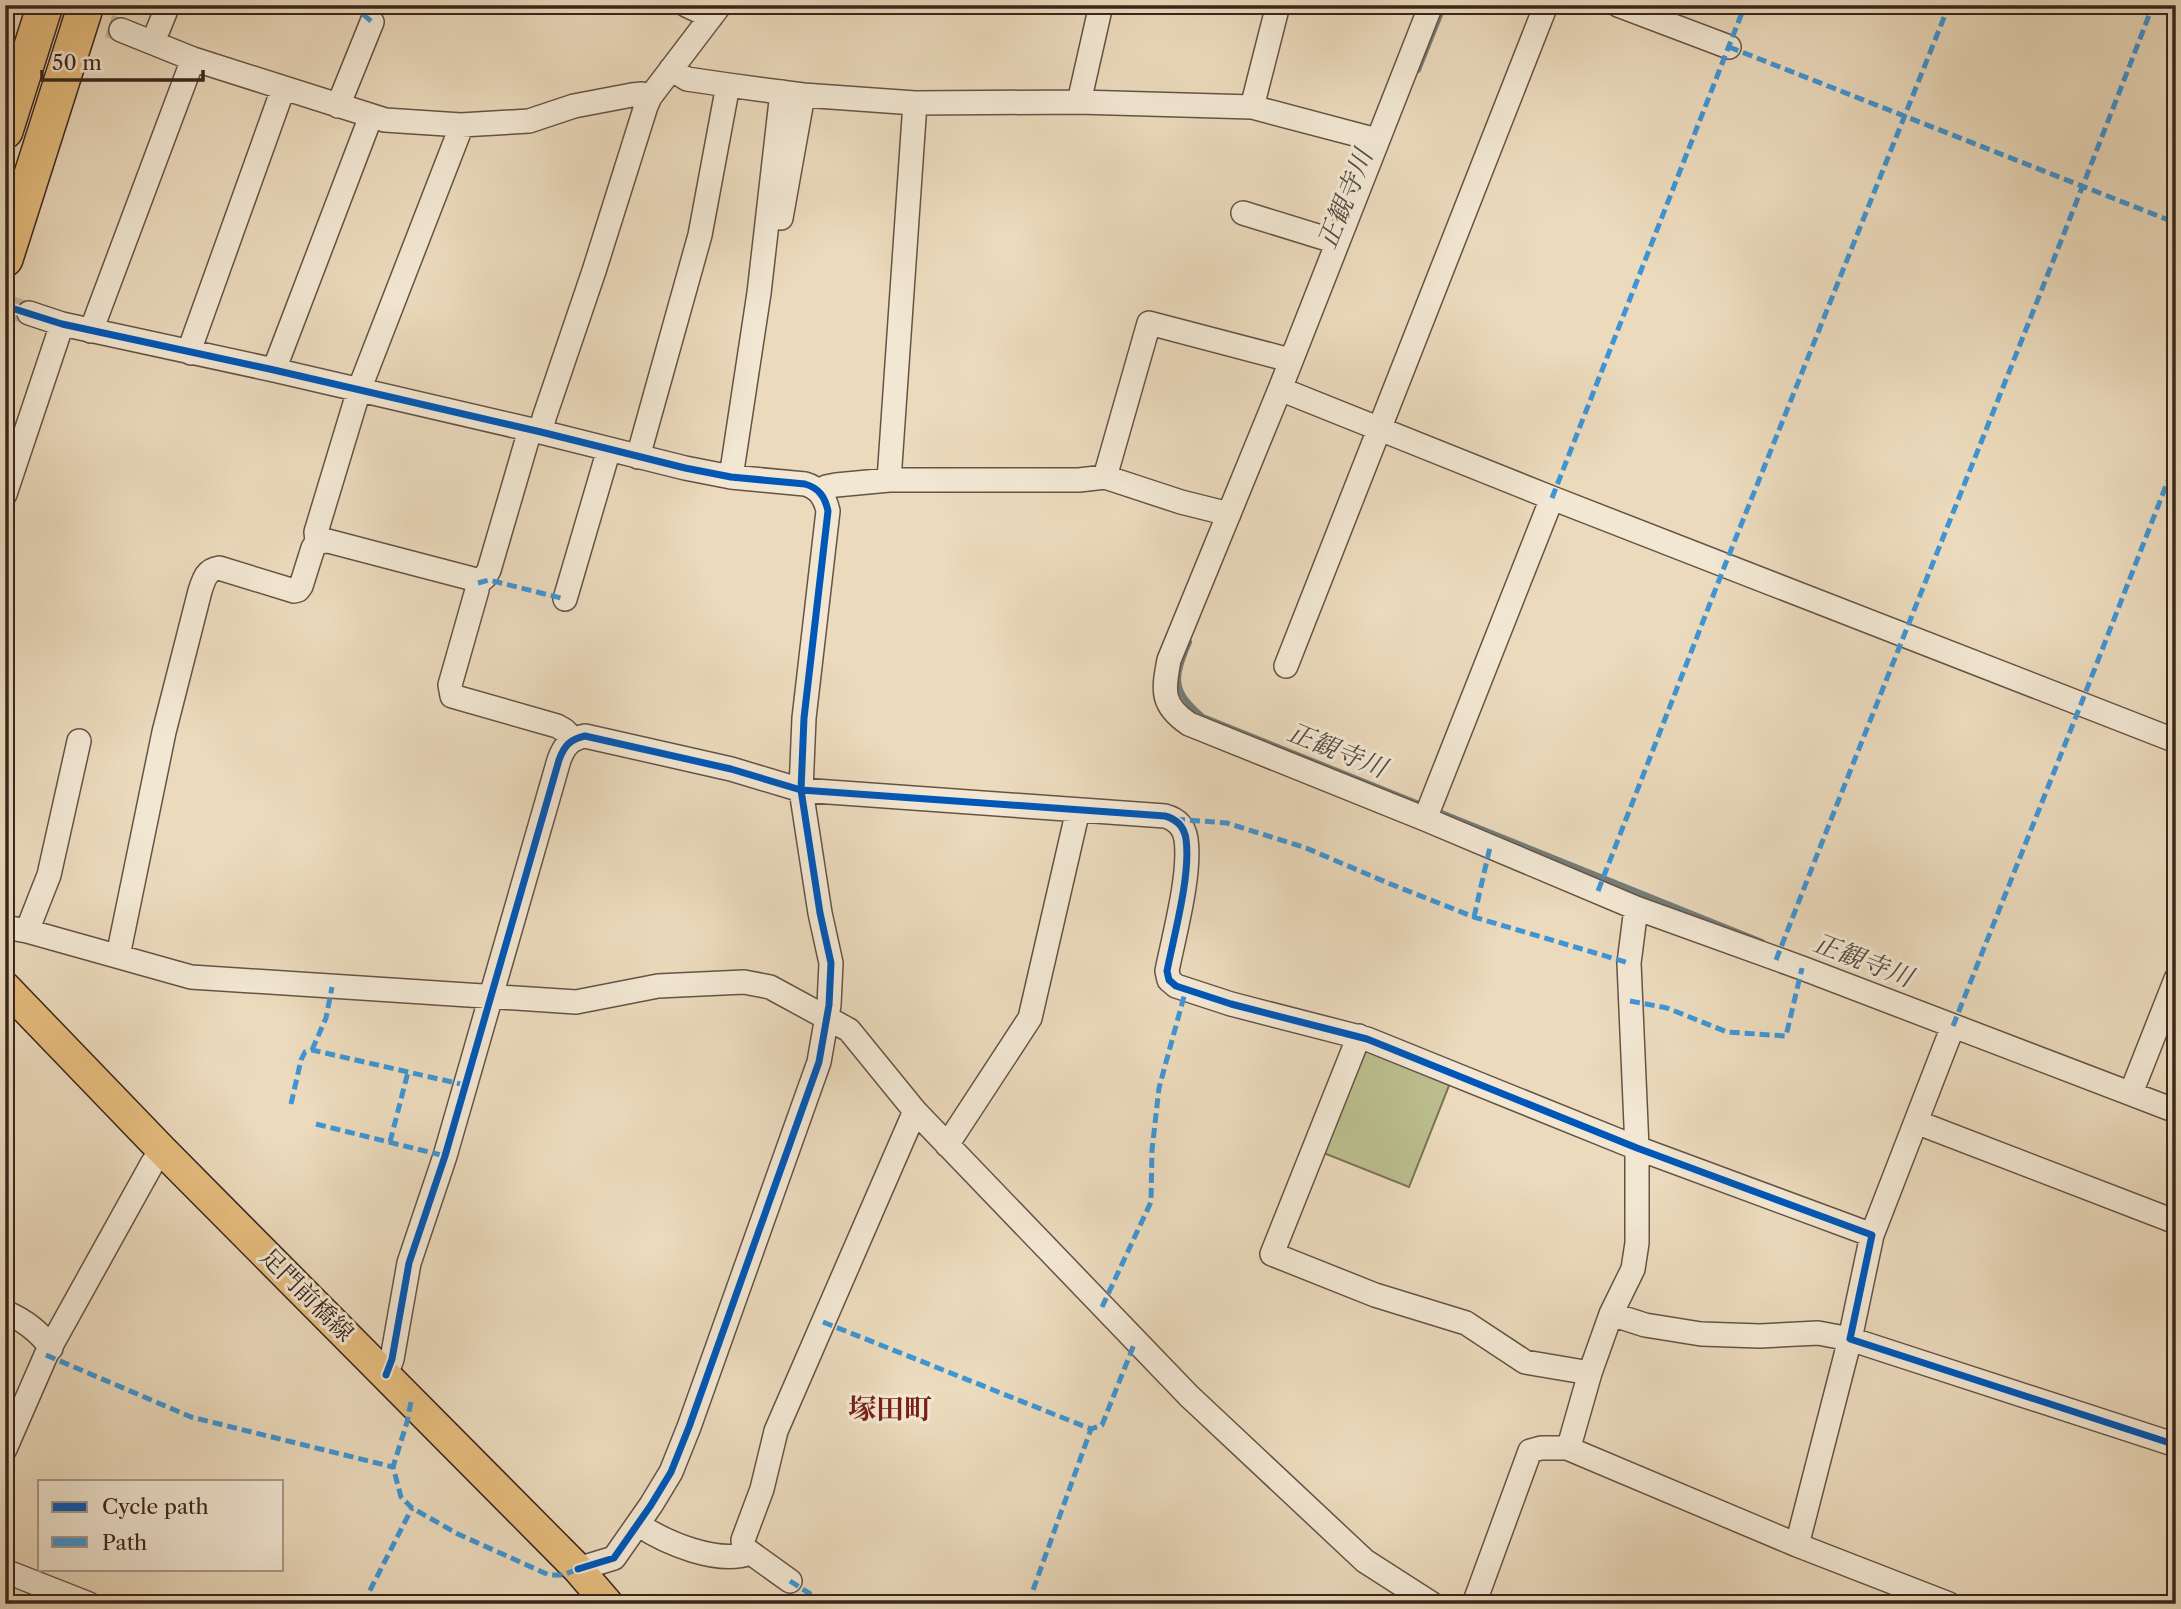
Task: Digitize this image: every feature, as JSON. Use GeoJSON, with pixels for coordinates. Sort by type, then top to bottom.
{"type":"FeatureCollection","features":[{"type":"Feature","properties":{"kind":"highway"},"geometry":{"type":"LineString","coordinates":[[5,131],[45,5]]}},
{"type":"Feature","properties":{"kind":"highway"},"geometry":{"type":"LineString","coordinates":[[5,259],[86,5]]}},
{"type":"Feature","properties":{"kind":"main road","name":"足門前橋線"},"geometry":{"type":"LineString","coordinates":[[5,987],[162,1150],[578,1569],[608,1604]]}},
{"type":"Feature","properties":{"kind":"street"},"geometry":{"type":"LineString","coordinates":[[153,42],[168,5]]}},
{"type":"Feature","properties":{"kind":"street"},"geometry":{"type":"LineString","coordinates":[[573,739],[556,726],[452,696],[450,685],[478,583],[489,570],[536,431],[544,418],[650,97],[715,11],[686,5]]}},
{"type":"Feature","properties":{"kind":"street"},"geometry":{"type":"LineString","coordinates":[[1079,102],[1101,5]]}},
{"type":"Feature","properties":{"kind":"street"},"geometry":{"type":"LineString","coordinates":[[1252,107],[1278,5]]}},
{"type":"Feature","properties":{"kind":"street"},"geometry":{"type":"LineString","coordinates":[[1431,5],[1280,390],[1169,660],[1164,684],[1167,702],[1175,715],[1189,724],[1636,908],[1802,968],[2176,1111]]}},
{"type":"Feature","properties":{"kind":"street"},"geometry":{"type":"LineString","coordinates":[[1286,666],[1546,5]]}},
{"type":"Feature","properties":{"kind":"street"},"geometry":{"type":"LineString","coordinates":[[1618,5],[1729,47]]}},
{"type":"Feature","properties":{"kind":"street"},"geometry":{"type":"LineString","coordinates":[[338,106],[372,22]]}},
{"type":"Feature","properties":{"kind":"street"},"geometry":{"type":"LineString","coordinates":[[121,30],[194,60],[385,120],[461,125],[529,121],[575,106],[632,95],[650,97]]}},
{"type":"Feature","properties":{"kind":"street"},"geometry":{"type":"LineString","coordinates":[[91,331],[194,60]]}},
{"type":"Feature","properties":{"kind":"street"},"geometry":{"type":"LineString","coordinates":[[671,69],[687,79],[728,85],[915,103],[1079,102],[1252,107],[1377,140]]}},
{"type":"Feature","properties":{"kind":"street"},"geometry":{"type":"LineString","coordinates":[[638,457],[700,235],[728,85]]}},
{"type":"Feature","properties":{"kind":"street"},"geometry":{"type":"LineString","coordinates":[[191,353],[193,340],[283,89]]}},
{"type":"Feature","properties":{"kind":"street"},"geometry":{"type":"LineString","coordinates":[[781,218],[792,93]]}},
{"type":"Feature","properties":{"kind":"street"},"geometry":{"type":"LineString","coordinates":[[730,477],[792,93]]}},
{"type":"Feature","properties":{"kind":"street"},"geometry":{"type":"LineString","coordinates":[[889,480],[915,103]]}},
{"type":"Feature","properties":{"kind":"street"},"geometry":{"type":"LineString","coordinates":[[274,370],[370,116]]}},
{"type":"Feature","properties":{"kind":"street"},"geometry":{"type":"LineString","coordinates":[[118,956],[164,733],[206,574],[219,568],[294,591],[302,586],[317,542],[316,532],[359,390],[461,125]]}},
{"type":"Feature","properties":{"kind":"street"},"geometry":{"type":"LineString","coordinates":[[1243,213],[1337,242]]}},
{"type":"Feature","properties":{"kind":"street"},"geometry":{"type":"LineString","coordinates":[[29,313],[91,331],[274,370],[685,468],[730,477],[805,484],[813,486],[825,500],[828,511],[804,718],[801,790],[820,913],[831,963],[827,1019],[819,1062],[671,1472],[639,1525],[614,1558],[578,1569]]}},
{"type":"Feature","properties":{"kind":"street"},"geometry":{"type":"LineString","coordinates":[[1105,477],[1149,323],[1290,360]]}},
{"type":"Feature","properties":{"kind":"street"},"geometry":{"type":"LineString","coordinates":[[5,494],[62,324]]}},
{"type":"Feature","properties":{"kind":"street"},"geometry":{"type":"LineString","coordinates":[[1280,390],[2176,741]]}},
{"type":"Feature","properties":{"kind":"street"},"geometry":{"type":"LineString","coordinates":[[565,598],[609,449]]}},
{"type":"Feature","properties":{"kind":"street"},"geometry":{"type":"LineString","coordinates":[[819,492],[836,485],[889,480],[1079,480],[1105,477],[1181,502],[1229,514]]}},
{"type":"Feature","properties":{"kind":"street"},"geometry":{"type":"LineString","coordinates":[[1425,819],[1552,498]]}},
{"type":"Feature","properties":{"kind":"street"},"geometry":{"type":"LineString","coordinates":[[317,542],[341,544],[466,577],[478,583]]}},
{"type":"Feature","properties":{"kind":"street"},"geometry":{"type":"LineString","coordinates":[[386,1375],[392,1359],[409,1263],[445,1156],[559,760],[573,739],[585,736],[731,769],[801,790],[1165,816],[1175,819],[1182,827],[1185,839],[1185,879],[1167,971],[1169,980],[1176,986],[1231,1004],[1359,1036],[1637,1148],[1872,1235]]}},
{"type":"Feature","properties":{"kind":"street"},"geometry":{"type":"LineString","coordinates":[[79,741],[49,875],[16,929],[191,977],[576,1002],[658,986],[744,982],[770,987],[849,1030],[915,1111],[1189,1396],[1365,1561],[1432,1604]]}},
{"type":"Feature","properties":{"kind":"street"},"geometry":{"type":"LineString","coordinates":[[947,1145],[1030,1018],[1078,810]]}},
{"type":"Feature","properties":{"kind":"street"},"geometry":{"type":"LineString","coordinates":[[1567,1448],[1611,1314],[1633,1269],[1637,1243],[1637,1148],[1629,963],[1636,908]]}},
{"type":"Feature","properties":{"kind":"street"},"geometry":{"type":"LineString","coordinates":[[2131,1093],[2176,979]]}},
{"type":"Feature","properties":{"kind":"street"},"geometry":{"type":"LineString","coordinates":[[1797,1545],[1850,1339],[1872,1235],[1953,1026]]}},
{"type":"Feature","properties":{"kind":"street"},"geometry":{"type":"LineString","coordinates":[[1359,1036],[1272,1254],[1375,1295],[1466,1323],[1525,1362],[1590,1373]]}},
{"type":"Feature","properties":{"kind":"street"},"geometry":{"type":"LineString","coordinates":[[790,1581],[744,1548],[743,1540],[762,1489],[776,1431],[915,1111]]}},
{"type":"Feature","properties":{"kind":"street"},"geometry":{"type":"LineString","coordinates":[[1916,1122],[2176,1222]]}},
{"type":"Feature","properties":{"kind":"street"},"geometry":{"type":"LineString","coordinates":[[5,1449],[46,1355],[162,1150]]}},
{"type":"Feature","properties":{"kind":"street"},"geometry":{"type":"LineString","coordinates":[[5,1312],[26,1322],[51,1348]]}},
{"type":"Feature","properties":{"kind":"street"},"geometry":{"type":"LineString","coordinates":[[1611,1314],[1645,1325],[1701,1334],[1760,1336],[1818,1333],[1850,1339],[2176,1445]]}},
{"type":"Feature","properties":{"kind":"street"},"geometry":{"type":"LineString","coordinates":[[1474,1604],[1530,1451],[1541,1448],[1567,1448],[1797,1545],[1949,1604]]}},
{"type":"Feature","properties":{"kind":"street"},"geometry":{"type":"LineString","coordinates":[[639,1525],[655,1536],[695,1550],[728,1557],[750,1553]]}},
{"type":"Feature","properties":{"kind":"street"},"geometry":{"type":"LineString","coordinates":[[5,1571],[89,1604]]}},
{"type":"Feature","properties":{"kind":"green space"},"geometry":{"type":"Polygon","coordinates":[[[1367,1049],[1450,1083],[1409,1187],[1321,1152],[1358,1052],[1367,1049]]]}},
{"type":"Feature","properties":{"kind":"waterway","name":"正観寺川"},"geometry":{"type":"LineString","coordinates":[[1418,70],[1444,5]]}},
{"type":"Feature","properties":{"kind":"waterway","name":"正観寺川"},"geometry":{"type":"LineString","coordinates":[[1189,642],[1180,665],[1178,683],[1185,699],[1203,717],[1424,806]]}},
{"type":"Feature","properties":{"kind":"waterway","name":"正観寺川"},"geometry":{"type":"LineString","coordinates":[[1434,810],[1762,942]]}},
{"type":"Feature","properties":{"kind":"tunnel"},"geometry":{"type":"LineString","coordinates":[[44,5],[121,30]]}},
{"type":"Feature","properties":{"kind":"tunnel"},"geometry":{"type":"LineString","coordinates":[[5,306],[29,313]]}},
{"type":"Feature","properties":{"kind":"marked path"},"geometry":{"type":"LineString","coordinates":[[352,5],[372,22]]}},
{"type":"Feature","properties":{"kind":"marked path"},"geometry":{"type":"LineString","coordinates":[[1552,498],[1745,5]]}},
{"type":"Feature","properties":{"kind":"marked path"},"geometry":{"type":"LineString","coordinates":[[1598,891],[1949,5]]}},
{"type":"Feature","properties":{"kind":"marked path"},"geometry":{"type":"LineString","coordinates":[[1776,960],[2153,5]]}},
{"type":"Feature","properties":{"kind":"marked path"},"geometry":{"type":"LineString","coordinates":[[1729,47],[2176,223]]}},
{"type":"Feature","properties":{"kind":"marked path"},"geometry":{"type":"LineString","coordinates":[[1953,1026],[2176,460]]}},
{"type":"Feature","properties":{"kind":"marked path"},"geometry":{"type":"LineString","coordinates":[[478,583],[489,580],[565,599]]}},
{"type":"Feature","properties":{"kind":"marked path"},"geometry":{"type":"LineString","coordinates":[[1175,819],[1227,823],[1306,848],[1474,917],[1629,963]]}},
{"type":"Feature","properties":{"kind":"marked path"},"geometry":{"type":"LineString","coordinates":[[1474,917],[1490,847]]}},
{"type":"Feature","properties":{"kind":"marked path"},"geometry":{"type":"LineString","coordinates":[[1630,1001],[1667,1008],[1727,1032],[1786,1036],[1802,968]]}},
{"type":"Feature","properties":{"kind":"marked path"},"geometry":{"type":"LineString","coordinates":[[312,1050],[326,1018],[332,987]]}},
{"type":"Feature","properties":{"kind":"marked path"},"geometry":{"type":"LineString","coordinates":[[1102,1307],[1151,1202],[1152,1150],[1159,1088],[1186,989]]}},
{"type":"Feature","properties":{"kind":"marked path"},"geometry":{"type":"LineString","coordinates":[[291,1104],[301,1060],[305,1052],[312,1050],[465,1085]]}},
{"type":"Feature","properties":{"kind":"marked path"},"geometry":{"type":"LineString","coordinates":[[390,1142],[408,1072]]}},
{"type":"Feature","properties":{"kind":"marked path"},"geometry":{"type":"LineString","coordinates":[[316,1124],[445,1156]]}},
{"type":"Feature","properties":{"kind":"marked path"},"geometry":{"type":"LineString","coordinates":[[823,1322],[1091,1429],[1102,1425],[1135,1342]]}},
{"type":"Feature","properties":{"kind":"marked path"},"geometry":{"type":"LineString","coordinates":[[46,1355],[191,1417],[393,1467]]}},
{"type":"Feature","properties":{"kind":"marked path"},"geometry":{"type":"LineString","coordinates":[[411,1402],[393,1467],[401,1497],[412,1508],[458,1534],[549,1575],[563,1575],[578,1569]]}},
{"type":"Feature","properties":{"kind":"marked path"},"geometry":{"type":"LineString","coordinates":[[1028,1604],[1091,1429]]}},
{"type":"Feature","properties":{"kind":"marked path"},"geometry":{"type":"LineString","coordinates":[[363,1604],[412,1508]]}},
{"type":"Feature","properties":{"kind":"marked path"},"geometry":{"type":"LineString","coordinates":[[790,1581],[826,1604]]}},
{"type":"Feature","properties":{"kind":"cycle path"},"geometry":{"type":"LineString","coordinates":[[5,306],[62,324],[274,370],[685,468],[731,477],[805,484],[818,491],[825,501],[828,511],[804,718],[801,790],[820,913],[831,963],[829,1005],[819,1062],[671,1472],[614,1558],[578,1569]]}},
{"type":"Feature","properties":{"kind":"cycle path"},"geometry":{"type":"LineString","coordinates":[[386,1375],[392,1359],[409,1263],[445,1156],[559,760],[568,744],[585,736],[731,769],[801,790],[1169,817],[1183,830],[1187,854],[1181,905],[1167,971],[1169,980],[1176,986],[1231,1004],[1367,1039],[1637,1148],[1872,1235],[1850,1339],[2176,1445]]}},
{"type":"Feature","properties":{"kind":"district","name":"塚田町"},"geometry":{"type":"Point","coordinates":[890,1409]}}]}
